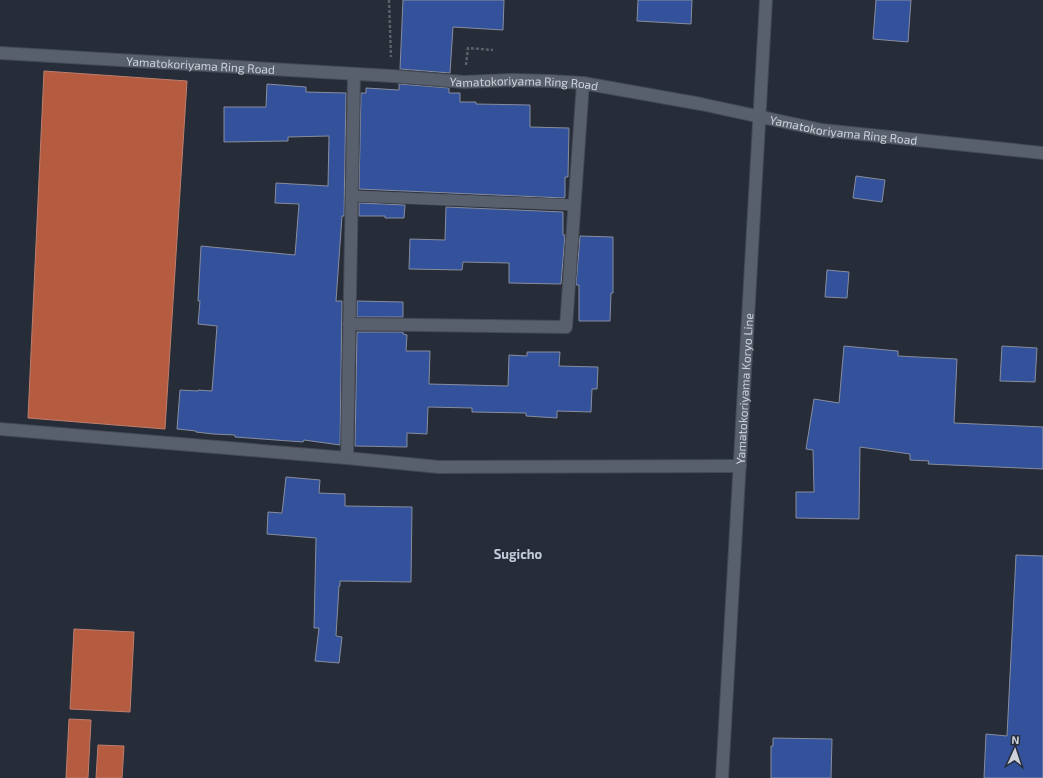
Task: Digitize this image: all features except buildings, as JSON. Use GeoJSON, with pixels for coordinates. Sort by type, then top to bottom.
{"type":"FeatureCollection","features":[{"type":"Feature","properties":{"kind":"main road","name":"Yamatokoriyama Koryo Line"},"geometry":{"type":"LineString","coordinates":[[722,778],[766,0]]}},
{"type":"Feature","properties":{"kind":"main road","name":"Yamatokoriyama Ring Road"},"geometry":{"type":"LineString","coordinates":[[0,53],[392,76],[464,82],[520,81],[583,83],[701,104],[822,130],[1043,152]]}},
{"type":"Feature","properties":{"kind":"main road"},"geometry":{"type":"LineString","coordinates":[[347,458],[354,74]]}},
{"type":"Feature","properties":{"kind":"main road"},"geometry":{"type":"LineString","coordinates":[[349,324],[566,327],[583,83]]}},
{"type":"Feature","properties":{"kind":"main road"},"geometry":{"type":"LineString","coordinates":[[0,429],[439,467],[740,466]]}},
{"type":"Feature","properties":{"kind":"lane"},"geometry":{"type":"LineString","coordinates":[[352,196],[574,205]]}},
{"type":"Feature","properties":{"kind":"path"},"geometry":{"type":"LineString","coordinates":[[389,0],[392,76]]}},
{"type":"Feature","properties":{"kind":"path"},"geometry":{"type":"LineString","coordinates":[[464,82],[468,48],[493,50]]}},
{"type":"Feature","properties":{"kind":"shaded area"},"geometry":{"type":"Polygon","coordinates":[[[44,71],[187,81],[165,429],[28,418],[44,71]]]}},
{"type":"Feature","properties":{"kind":"shaded area"},"geometry":{"type":"Polygon","coordinates":[[[74,629],[134,632],[130,712],[70,709],[74,629]]]}},
{"type":"Feature","properties":{"kind":"shaded area"},"geometry":{"type":"Polygon","coordinates":[[[69,719],[91,720],[88,778],[66,778],[69,719]]]}},
{"type":"Feature","properties":{"kind":"shaded area"},"geometry":{"type":"Polygon","coordinates":[[[98,745],[124,746],[122,778],[96,778],[98,745]]]}},
{"type":"Feature","properties":{"kind":"district","name":"Sugicho"},"geometry":{"type":"Point","coordinates":[518,554]}}]}
